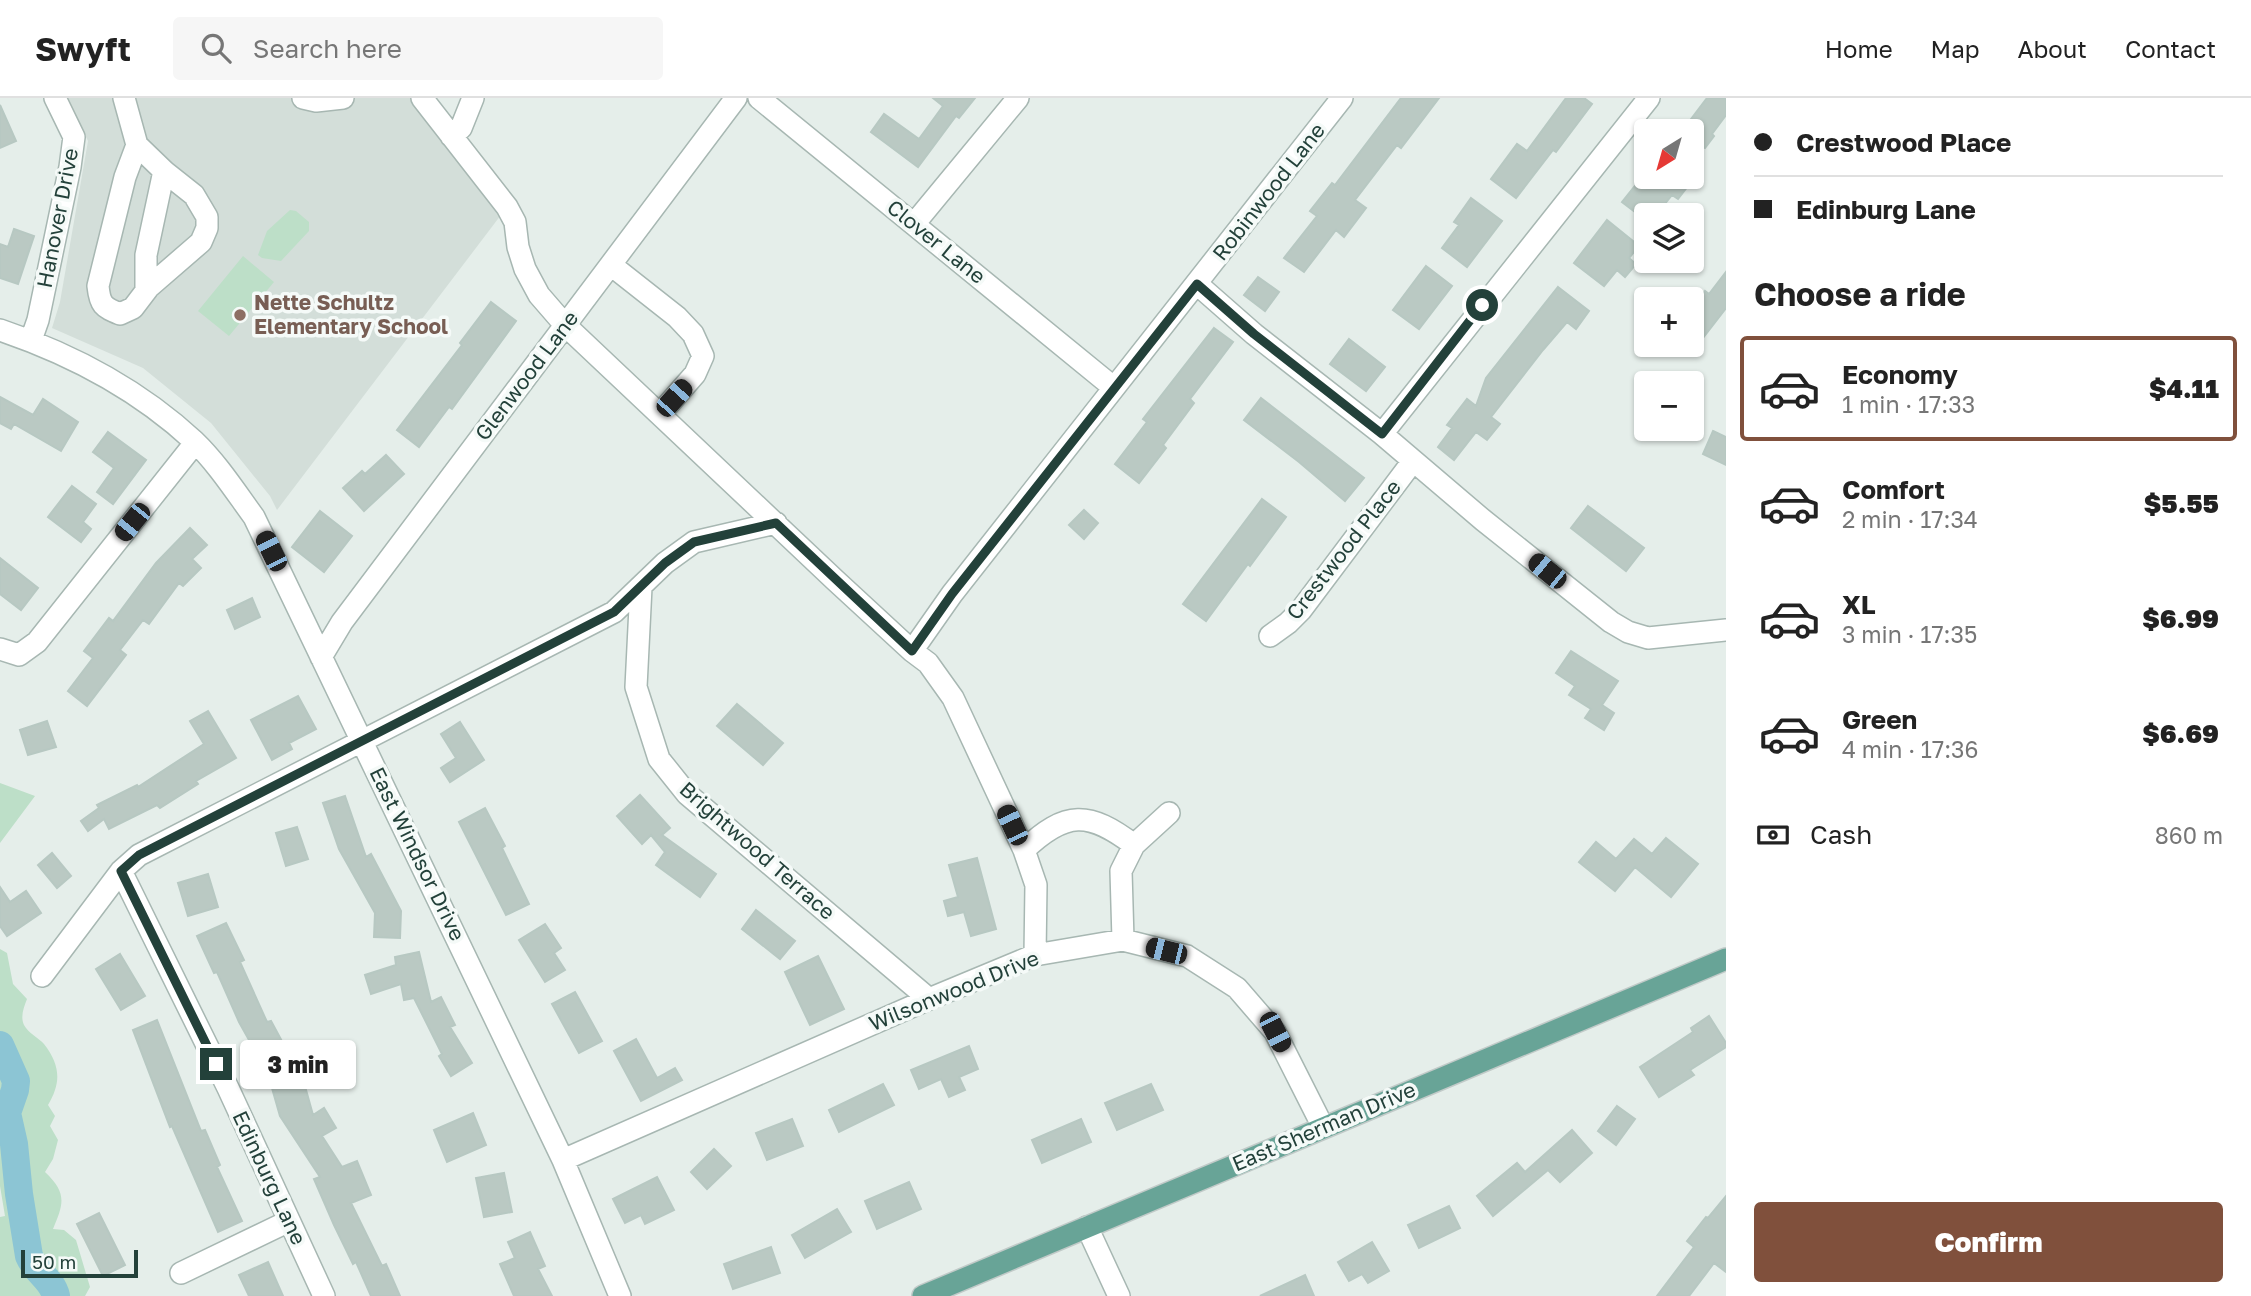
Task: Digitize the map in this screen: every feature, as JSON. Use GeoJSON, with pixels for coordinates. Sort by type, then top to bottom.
{"type":"FeatureCollection","features":[{"type":"Feature","properties":{"kind":"main road","name":"East Sherman Drive"},"geometry":{"type":"LineString","coordinates":[[923,1296],[1726,958]]}},
{"type":"Feature","properties":{"kind":"street","name":"Hanover Drive"},"geometry":{"type":"LineString","coordinates":[[31,340],[40,313],[74,137],[55,98]]}},
{"type":"Feature","properties":{"kind":"street"},"geometry":{"type":"LineString","coordinates":[[124,98],[137,145],[164,171],[194,194],[207,217],[207,228],[201,242],[169,268],[133,308],[120,314],[106,308],[99,301],[98,286],[125,177],[137,145]]}},
{"type":"Feature","properties":{"kind":"street"},"geometry":{"type":"LineString","coordinates":[[303,98],[316,101],[343,98]]}},
{"type":"Feature","properties":{"kind":"street"},"geometry":{"type":"LineString","coordinates":[[422,98],[507,207],[515,222],[518,247],[538,295],[565,325],[912,651],[928,663],[953,698],[1024,850],[1036,885],[1035,955]]}},
{"type":"Feature","properties":{"kind":"street"},"geometry":{"type":"LineString","coordinates":[[452,136],[461,128],[473,98]]}},
{"type":"Feature","properties":{"kind":"street","name":"Glenwood Lane"},"geometry":{"type":"LineString","coordinates":[[321,657],[342,622],[736,98]]}},
{"type":"Feature","properties":{"kind":"street","name":"Clover Lane"},"geometry":{"type":"LineString","coordinates":[[759,98],[1114,387]]}},
{"type":"Feature","properties":{"kind":"street"},"geometry":{"type":"LineString","coordinates":[[914,224],[1018,98]]}},
{"type":"Feature","properties":{"kind":"street","name":"Robinwood Lane"},"geometry":{"type":"LineString","coordinates":[[912,651],[952,594],[1342,98]]}},
{"type":"Feature","properties":{"kind":"street"},"geometry":{"type":"LineString","coordinates":[[1382,434],[1648,98]]}},
{"type":"Feature","properties":{"kind":"street"},"geometry":{"type":"LineString","coordinates":[[146,291],[146,255],[164,171]]}},
{"type":"Feature","properties":{"kind":"street"},"geometry":{"type":"LineString","coordinates":[[611,265],[677,317],[693,334],[703,356],[695,374],[660,414]]}},
{"type":"Feature","properties":{"kind":"street"},"geometry":{"type":"LineString","coordinates":[[1197,284],[1254,334],[1382,434],[1611,622],[1628,632],[1648,638],[1726,630]]}},
{"type":"Feature","properties":{"kind":"street","name":"East Windsor Drive"},"geometry":{"type":"LineString","coordinates":[[0,330],[31,340],[127,388],[195,443],[254,517],[564,1160],[620,1296]]}},
{"type":"Feature","properties":{"kind":"street"},"geometry":{"type":"LineString","coordinates":[[0,649],[19,655],[37,642],[195,443]]}},
{"type":"Feature","properties":{"kind":"street","name":"Crestwood Place"},"geometry":{"type":"LineString","coordinates":[[1270,636],[1301,610],[1413,461]]}},
{"type":"Feature","properties":{"kind":"street"},"geometry":{"type":"LineString","coordinates":[[42,976],[121,871],[139,855],[614,612],[665,563],[694,542],[776,523]]}},
{"type":"Feature","properties":{"kind":"street","name":"Brightwood Terrace"},"geometry":{"type":"LineString","coordinates":[[641,587],[636,687],[659,759],[687,794],[929,999]]}},
{"type":"Feature","properties":{"kind":"street"},"geometry":{"type":"LineString","coordinates":[[1123,940],[1121,870],[1134,845],[1170,813]]}},
{"type":"Feature","properties":{"kind":"street"},"geometry":{"type":"LineString","coordinates":[[1024,850],[1044,832],[1061,822],[1083,819],[1115,831],[1134,845]]}},
{"type":"Feature","properties":{"kind":"street","name":"Edinburg Lane"},"geometry":{"type":"LineString","coordinates":[[121,871],[228,1088],[324,1296]]}},
{"type":"Feature","properties":{"kind":"street","name":"Wilsonwood Drive"},"geometry":{"type":"LineString","coordinates":[[564,1160],[1035,955],[1123,940],[1187,956],[1237,988],[1275,1032],[1323,1127]]}},
{"type":"Feature","properties":{"kind":"street"},"geometry":{"type":"LineString","coordinates":[[181,1273],[289,1221]]}},
{"type":"Feature","properties":{"kind":"street"},"geometry":{"type":"LineString","coordinates":[[1087,1227],[1119,1296]]}},
{"type":"Feature","properties":{"kind":"shaded area","name":"Nette Schultz Elementary School"},"geometry":{"type":"Polygon","coordinates":[[[67,98],[422,98],[507,207],[277,510],[270,496],[211,423],[143,368],[52,328],[60,302],[88,141],[67,98]]]}},
{"type":"Feature","properties":{"kind":"green space"},"geometry":{"type":"Polygon","coordinates":[[[290,210],[296,211],[309,222],[309,231],[281,261],[262,258],[258,255],[267,231],[290,210]]]}},
{"type":"Feature","properties":{"kind":"green space"},"geometry":{"type":"Polygon","coordinates":[[[243,256],[274,282],[229,336],[198,311],[243,256]]]}},
{"type":"Feature","properties":{"kind":"green space"},"geometry":{"type":"Polygon","coordinates":[[[0,783],[35,796],[0,843],[0,783]]]}},
{"type":"Feature","properties":{"kind":"green space"},"geometry":{"type":"Polygon","coordinates":[[[0,949],[7,953],[13,984],[27,999],[22,1015],[24,1025],[44,1044],[56,1067],[57,1082],[48,1105],[55,1116],[50,1126],[58,1140],[53,1159],[45,1172],[57,1186],[61,1199],[53,1229],[64,1230],[76,1240],[90,1287],[85,1296],[0,1296],[0,1217],[5,1216],[0,1186],[0,949]]]}},
{"type":"Feature","properties":{"kind":"building"},"geometry":{"type":"Polygon","coordinates":[[[933,98],[975,98],[959,118],[956,116],[918,167],[871,132],[884,114],[919,139],[943,106],[933,98]]]}},
{"type":"Feature","properties":{"kind":"building"},"geometry":{"type":"Polygon","coordinates":[[[1401,98],[1439,98],[1401,148],[1397,145],[1355,200],[1366,208],[1344,237],[1336,230],[1304,272],[1284,258],[1317,216],[1310,211],[1332,183],[1335,185],[1401,98]]]}},
{"type":"Feature","properties":{"kind":"building"},"geometry":{"type":"Polygon","coordinates":[[[1566,98],[1584,98],[1592,104],[1556,152],[1553,150],[1516,198],[1491,179],[1517,144],[1527,151],[1566,98]]]}},
{"type":"Feature","properties":{"kind":"building"},"geometry":{"type":"Polygon","coordinates":[[[1707,98],[1726,98],[1726,115],[1705,148],[1704,119],[1691,119],[1707,98]]]}},
{"type":"Feature","properties":{"kind":"building"},"geometry":{"type":"Polygon","coordinates":[[[0,105],[16,141],[0,148],[0,105]]]}},
{"type":"Feature","properties":{"kind":"building"},"geometry":{"type":"Polygon","coordinates":[[[1634,187],[1686,189],[1678,199],[1672,195],[1666,203],[1634,203],[1634,211],[1622,202],[1634,187]]]}},
{"type":"Feature","properties":{"kind":"building"},"geometry":{"type":"Polygon","coordinates":[[[1471,198],[1502,221],[1467,267],[1442,248],[1459,225],[1454,222],[1471,198]]]}},
{"type":"Feature","properties":{"kind":"building"},"geometry":{"type":"Polygon","coordinates":[[[1607,220],[1634,242],[1634,252],[1629,258],[1634,266],[1625,277],[1617,270],[1604,286],[1574,263],[1607,220]]]}},
{"type":"Feature","properties":{"kind":"building"},"geometry":{"type":"Polygon","coordinates":[[[14,229],[34,236],[18,284],[0,278],[0,244],[8,247],[14,229]]]}},
{"type":"Feature","properties":{"kind":"building"},"geometry":{"type":"Polygon","coordinates":[[[1426,266],[1452,286],[1419,329],[1393,310],[1426,266]]]}},
{"type":"Feature","properties":{"kind":"building"},"geometry":{"type":"Polygon","coordinates":[[[1726,272],[1726,308],[1704,336],[1704,292],[1709,294],[1726,272]]]}},
{"type":"Feature","properties":{"kind":"building"},"geometry":{"type":"Polygon","coordinates":[[[1258,277],[1279,292],[1265,311],[1244,295],[1258,277]]]}},
{"type":"Feature","properties":{"kind":"building"},"geometry":{"type":"Polygon","coordinates":[[[1558,287],[1589,311],[1576,329],[1567,322],[1543,350],[1491,417],[1500,424],[1487,440],[1476,432],[1454,460],[1438,447],[1452,428],[1447,425],[1467,399],[1476,406],[1486,378],[1558,287]]]}},
{"type":"Feature","properties":{"kind":"building"},"geometry":{"type":"Polygon","coordinates":[[[491,302],[516,321],[452,409],[449,407],[419,447],[397,430],[491,302]]]}},
{"type":"Feature","properties":{"kind":"building"},"geometry":{"type":"Polygon","coordinates":[[[1214,328],[1233,342],[1190,399],[1194,403],[1163,445],[1166,448],[1139,483],[1115,464],[1147,422],[1143,419],[1214,328]]]}},
{"type":"Feature","properties":{"kind":"building"},"geometry":{"type":"Polygon","coordinates":[[[1349,339],[1385,367],[1366,391],[1330,364],[1349,339]]]}},
{"type":"Feature","properties":{"kind":"building"},"geometry":{"type":"Polygon","coordinates":[[[0,397],[33,415],[43,399],[78,422],[61,451],[14,424],[11,429],[0,423],[0,397]]]}},
{"type":"Feature","properties":{"kind":"building"},"geometry":{"type":"Polygon","coordinates":[[[1261,398],[1364,478],[1345,501],[1244,420],[1261,398]]]}},
{"type":"Feature","properties":{"kind":"building"},"geometry":{"type":"Polygon","coordinates":[[[1713,431],[1726,437],[1726,465],[1703,454],[1713,431]]]}},
{"type":"Feature","properties":{"kind":"building"},"geometry":{"type":"Polygon","coordinates":[[[108,432],[146,460],[113,504],[97,492],[114,468],[93,452],[108,432]]]}},
{"type":"Feature","properties":{"kind":"building"},"geometry":{"type":"Polygon","coordinates":[[[386,455],[404,474],[364,511],[343,488],[362,471],[365,474],[386,455]]]}},
{"type":"Feature","properties":{"kind":"building"},"geometry":{"type":"Polygon","coordinates":[[[72,486],[96,504],[83,522],[91,529],[81,542],[48,517],[72,486]]]}},
{"type":"Feature","properties":{"kind":"building"},"geometry":{"type":"Polygon","coordinates":[[[1262,499],[1286,517],[1206,621],[1183,604],[1262,499]]]}},
{"type":"Feature","properties":{"kind":"building"},"geometry":{"type":"Polygon","coordinates":[[[1588,506],[1644,548],[1626,571],[1571,528],[1588,506]]]}},
{"type":"Feature","properties":{"kind":"building"},"geometry":{"type":"Polygon","coordinates":[[[1084,510],[1098,523],[1084,539],[1069,525],[1084,510]]]}},
{"type":"Feature","properties":{"kind":"building"},"geometry":{"type":"Polygon","coordinates":[[[320,511],[352,536],[324,572],[292,547],[320,511]]]}},
{"type":"Feature","properties":{"kind":"building"},"geometry":{"type":"Polygon","coordinates":[[[190,528],[207,545],[192,559],[201,568],[183,586],[179,583],[149,624],[143,620],[120,650],[126,655],[87,706],[68,691],[93,658],[84,651],[109,618],[113,621],[156,563],[190,528]]]}},
{"type":"Feature","properties":{"kind":"building"},"geometry":{"type":"Polygon","coordinates":[[[0,558],[38,588],[21,610],[0,594],[0,558]]]}},
{"type":"Feature","properties":{"kind":"building"},"geometry":{"type":"Polygon","coordinates":[[[252,598],[260,617],[235,629],[227,610],[252,598]]]}},
{"type":"Feature","properties":{"kind":"building"},"geometry":{"type":"Polygon","coordinates":[[[1571,651],[1618,681],[1602,705],[1614,713],[1604,730],[1585,718],[1591,709],[1569,695],[1575,686],[1556,673],[1571,651]]]}},
{"type":"Feature","properties":{"kind":"building"},"geometry":{"type":"Polygon","coordinates":[[[298,696],[316,729],[289,743],[292,749],[272,760],[251,720],[298,696]]]}},
{"type":"Feature","properties":{"kind":"building"},"geometry":{"type":"Polygon","coordinates":[[[737,704],[783,743],[763,765],[717,726],[737,704]]]}},
{"type":"Feature","properties":{"kind":"building"},"geometry":{"type":"Polygon","coordinates":[[[208,711],[236,758],[196,781],[198,784],[160,808],[157,805],[109,829],[104,819],[88,831],[81,821],[99,808],[97,805],[137,785],[138,787],[204,744],[190,721],[208,711]]]}},
{"type":"Feature","properties":{"kind":"building"},"geometry":{"type":"Polygon","coordinates":[[[47,721],[56,747],[28,755],[20,730],[47,721]]]}},
{"type":"Feature","properties":{"kind":"building"},"geometry":{"type":"Polygon","coordinates":[[[460,722],[484,760],[450,782],[441,768],[456,758],[441,734],[460,722]]]}},
{"type":"Feature","properties":{"kind":"building"},"geometry":{"type":"Polygon","coordinates":[[[640,795],[670,828],[662,835],[716,874],[700,897],[656,865],[665,852],[651,835],[642,844],[617,816],[640,795]]]}},
{"type":"Feature","properties":{"kind":"building"},"geometry":{"type":"Polygon","coordinates":[[[345,796],[366,857],[371,854],[401,911],[400,938],[374,937],[375,913],[339,849],[323,803],[345,796]]]}},
{"type":"Feature","properties":{"kind":"building"},"geometry":{"type":"Polygon","coordinates":[[[485,808],[505,846],[502,848],[529,904],[506,915],[459,822],[485,808]]]}},
{"type":"Feature","properties":{"kind":"building"},"geometry":{"type":"Polygon","coordinates":[[[297,827],[308,859],[286,866],[276,833],[297,827]]]}},
{"type":"Feature","properties":{"kind":"building"},"geometry":{"type":"Polygon","coordinates":[[[1666,838],[1698,864],[1671,897],[1635,867],[1615,891],[1579,862],[1596,842],[1616,859],[1634,839],[1652,854],[1666,838]]]}},
{"type":"Feature","properties":{"kind":"building"},"geometry":{"type":"Polygon","coordinates":[[[52,853],[71,876],[57,888],[38,865],[52,853]]]}},
{"type":"Feature","properties":{"kind":"building"},"geometry":{"type":"Polygon","coordinates":[[[977,858],[996,929],[971,936],[964,912],[948,916],[944,901],[958,897],[949,865],[977,858]]]}},
{"type":"Feature","properties":{"kind":"building"},"geometry":{"type":"Polygon","coordinates":[[[208,874],[218,907],[188,916],[178,883],[208,874]]]}},
{"type":"Feature","properties":{"kind":"building"},"geometry":{"type":"Polygon","coordinates":[[[0,887],[10,902],[26,891],[41,913],[7,936],[0,926],[0,887]]]}},
{"type":"Feature","properties":{"kind":"building"},"geometry":{"type":"Polygon","coordinates":[[[756,910],[795,941],[780,959],[742,929],[756,910]]]}},
{"type":"Feature","properties":{"kind":"building"},"geometry":{"type":"Polygon","coordinates":[[[226,923],[244,960],[240,962],[267,1022],[271,1021],[299,1073],[301,1072],[313,1115],[324,1108],[336,1128],[322,1136],[342,1167],[357,1161],[371,1195],[351,1203],[382,1266],[386,1264],[400,1296],[371,1296],[356,1262],[353,1264],[334,1225],[314,1179],[320,1177],[280,1116],[268,1074],[197,936],[226,923]]]}},
{"type":"Feature","properties":{"kind":"building"},"geometry":{"type":"Polygon","coordinates":[[[545,924],[561,948],[554,953],[565,970],[545,982],[519,940],[545,924]]]}},
{"type":"Feature","properties":{"kind":"building"},"geometry":{"type":"Polygon","coordinates":[[[419,952],[431,1002],[441,997],[455,1025],[450,1027],[472,1063],[451,1076],[439,1056],[442,1054],[414,998],[404,1000],[401,984],[371,994],[365,975],[396,965],[395,957],[419,952]]]}},
{"type":"Feature","properties":{"kind":"building"},"geometry":{"type":"Polygon","coordinates":[[[120,954],[145,996],[121,1010],[96,969],[120,954]]]}},
{"type":"Feature","properties":{"kind":"building"},"geometry":{"type":"Polygon","coordinates":[[[818,956],[844,1009],[810,1025],[785,972],[818,956]]]}},
{"type":"Feature","properties":{"kind":"building"},"geometry":{"type":"Polygon","coordinates":[[[575,992],[602,1041],[579,1053],[552,1004],[575,992]]]}},
{"type":"Feature","properties":{"kind":"building"},"geometry":{"type":"Polygon","coordinates":[[[1709,1016],[1726,1047],[1690,1070],[1694,1075],[1659,1097],[1640,1067],[1693,1032],[1691,1028],[1709,1016]]]}},
{"type":"Feature","properties":{"kind":"building"},"geometry":{"type":"Polygon","coordinates":[[[157,1020],[201,1131],[205,1130],[220,1165],[217,1167],[242,1221],[218,1232],[172,1126],[170,1127],[133,1030],[157,1020]]]}},
{"type":"Feature","properties":{"kind":"building"},"geometry":{"type":"Polygon","coordinates":[[[636,1039],[657,1078],[675,1068],[682,1080],[641,1101],[614,1051],[636,1039]]]}},
{"type":"Feature","properties":{"kind":"building"},"geometry":{"type":"Polygon","coordinates":[[[969,1046],[978,1069],[959,1077],[965,1090],[949,1097],[941,1079],[919,1089],[911,1070],[969,1046]]]}},
{"type":"Feature","properties":{"kind":"building"},"geometry":{"type":"Polygon","coordinates":[[[883,1084],[894,1105],[839,1132],[829,1110],[883,1084]]]}},
{"type":"Feature","properties":{"kind":"building"},"geometry":{"type":"Polygon","coordinates":[[[1151,1084],[1163,1110],[1117,1130],[1105,1103],[1151,1084]]]}},
{"type":"Feature","properties":{"kind":"building"},"geometry":{"type":"Polygon","coordinates":[[[1617,1106],[1635,1119],[1616,1145],[1598,1131],[1617,1106]]]}},
{"type":"Feature","properties":{"kind":"building"},"geometry":{"type":"Polygon","coordinates":[[[473,1113],[486,1145],[447,1162],[434,1130],[473,1113]]]}},
{"type":"Feature","properties":{"kind":"building"},"geometry":{"type":"Polygon","coordinates":[[[792,1119],[803,1146],[767,1160],[756,1133],[792,1119]]]}},
{"type":"Feature","properties":{"kind":"building"},"geometry":{"type":"Polygon","coordinates":[[[1081,1119],[1091,1142],[1042,1163],[1032,1140],[1081,1119]]]}},
{"type":"Feature","properties":{"kind":"building"},"geometry":{"type":"Polygon","coordinates":[[[1572,1130],[1592,1153],[1560,1182],[1548,1170],[1493,1216],[1477,1196],[1517,1163],[1525,1172],[1572,1130]]]}},
{"type":"Feature","properties":{"kind":"building"},"geometry":{"type":"Polygon","coordinates":[[[714,1149],[731,1166],[707,1189],[691,1172],[714,1149]]]}},
{"type":"Feature","properties":{"kind":"building"},"geometry":{"type":"Polygon","coordinates":[[[504,1173],[512,1212],[484,1217],[476,1178],[504,1173]]]}},
{"type":"Feature","properties":{"kind":"building"},"geometry":{"type":"Polygon","coordinates":[[[657,1177],[674,1210],[645,1224],[641,1215],[625,1223],[613,1199],[657,1177]]]}},
{"type":"Feature","properties":{"kind":"building"},"geometry":{"type":"Polygon","coordinates":[[[909,1182],[921,1209],[877,1229],[865,1201],[909,1182]]]}},
{"type":"Feature","properties":{"kind":"building"},"geometry":{"type":"Polygon","coordinates":[[[1726,1196],[1726,1272],[1714,1263],[1689,1296],[1657,1296],[1694,1247],[1687,1241],[1726,1196]]]}},
{"type":"Feature","properties":{"kind":"building"},"geometry":{"type":"Polygon","coordinates":[[[1449,1206],[1460,1228],[1419,1248],[1408,1225],[1449,1206]]]}},
{"type":"Feature","properties":{"kind":"building"},"geometry":{"type":"Polygon","coordinates":[[[837,1209],[851,1232],[805,1258],[792,1235],[837,1209]]]}},
{"type":"Feature","properties":{"kind":"building"},"geometry":{"type":"Polygon","coordinates":[[[99,1213],[125,1265],[103,1276],[77,1224],[99,1213]]]}},
{"type":"Feature","properties":{"kind":"building"},"geometry":{"type":"Polygon","coordinates":[[[530,1232],[545,1266],[538,1269],[552,1296],[514,1296],[500,1264],[515,1258],[508,1242],[530,1232]]]}},
{"type":"Feature","properties":{"kind":"building"},"geometry":{"type":"Polygon","coordinates":[[[1372,1242],[1389,1271],[1368,1283],[1362,1274],[1349,1281],[1338,1262],[1372,1242]]]}},
{"type":"Feature","properties":{"kind":"building"},"geometry":{"type":"Polygon","coordinates":[[[771,1247],[780,1273],[733,1289],[724,1264],[771,1247]]]}},
{"type":"Feature","properties":{"kind":"building"},"geometry":{"type":"Polygon","coordinates":[[[268,1262],[283,1296],[249,1296],[239,1275],[268,1262]]]}},
{"type":"Feature","properties":{"kind":"building"},"geometry":{"type":"Polygon","coordinates":[[[1305,1275],[1314,1296],[1260,1296],[1305,1275]]]}},
{"type":"Feature","properties":{"kind":"waterway"},"geometry":{"type":"LineString","coordinates":[[0,1045],[16,1081],[7,1113],[14,1144],[29,1256],[56,1296]]}},
{"type":"Feature","properties":{"kind":"place","name":"Nette Schultz Elementary School"},"geometry":{"type":"Point","coordinates":[240,315]}},
{"type":"Feature","properties":{"kind":"route"},"geometry":{"type":"LineString","coordinates":[[216,1064],[121,871],[139,855],[614,612],[665,563],[694,542],[776,523],[912,651],[952,594],[1197,284],[1254,334],[1382,434],[1482,305]]}}]}
